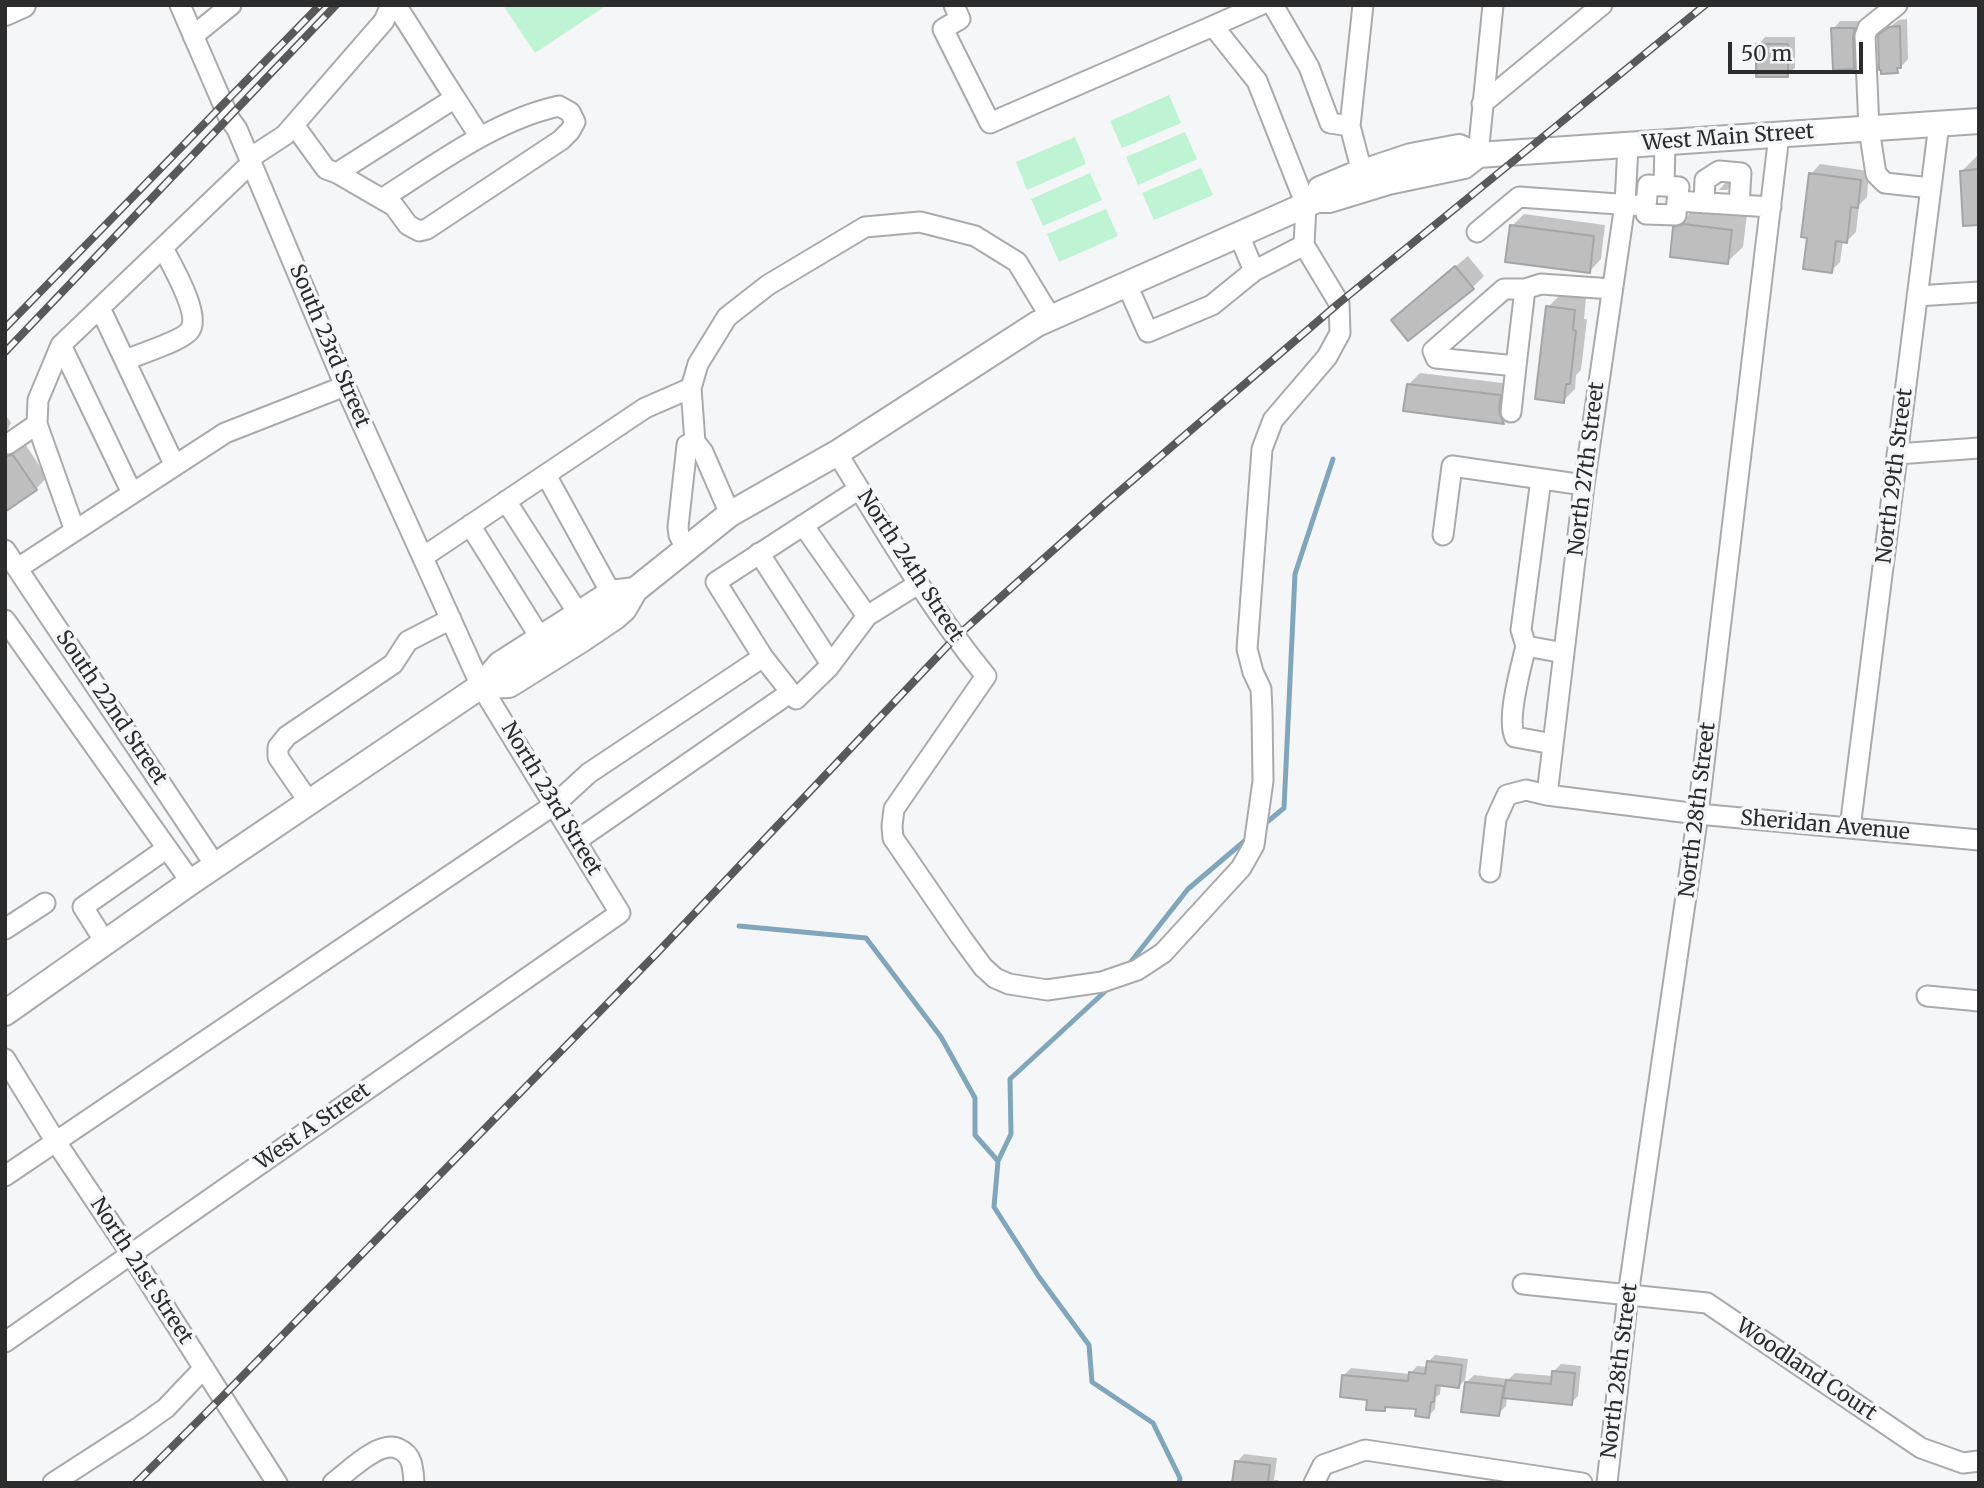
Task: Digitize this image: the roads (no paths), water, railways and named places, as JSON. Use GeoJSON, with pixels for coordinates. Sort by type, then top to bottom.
{"type":"FeatureCollection","features":[{"type":"Feature","properties":{"kind":"main road","name":"West Main Street"},"geometry":{"type":"LineString","coordinates":[[1478,155],[1979,121]]}},
{"type":"Feature","properties":{"kind":"main road"},"geometry":{"type":"LineString","coordinates":[[5,1013],[215,865],[481,685],[500,664],[578,613],[623,592],[686,549],[730,514],[837,453],[1037,324],[1311,202],[1329,200],[1464,166],[1478,155],[1459,147],[1411,156],[1321,188],[1311,202]]}},
{"type":"Feature","properties":{"kind":"main road"},"geometry":{"type":"LineString","coordinates":[[481,685],[509,685],[554,657],[624,609],[623,592]]}},
{"type":"Feature","properties":{"kind":"street","name":"South 23rd Street"},"geometry":{"type":"LineString","coordinates":[[180,5],[229,118],[237,130],[345,386],[481,685]]}},
{"type":"Feature","properties":{"kind":"street"},"geometry":{"type":"LineString","coordinates":[[75,531],[37,424],[38,400],[61,345],[251,162],[285,135],[384,21],[394,5],[480,137]]}},
{"type":"Feature","properties":{"kind":"street"},"geometry":{"type":"LineString","coordinates":[[954,5],[960,19],[943,29],[990,123],[1260,5]]}},
{"type":"Feature","properties":{"kind":"street"},"geometry":{"type":"LineString","coordinates":[[1273,5],[1309,67],[1330,123],[1350,126]]}},
{"type":"Feature","properties":{"kind":"street"},"geometry":{"type":"LineString","coordinates":[[1362,172],[1350,126],[1363,5]]}},
{"type":"Feature","properties":{"kind":"street"},"geometry":{"type":"LineString","coordinates":[[1478,155],[1493,5]]}},
{"type":"Feature","properties":{"kind":"street"},"geometry":{"type":"LineString","coordinates":[[1482,104],[1602,5]]}},
{"type":"Feature","properties":{"kind":"street"},"geometry":{"type":"LineString","coordinates":[[1898,5],[1868,28],[1865,36],[1869,129],[1875,174],[1885,183],[1931,188]]}},
{"type":"Feature","properties":{"kind":"street"},"geometry":{"type":"LineString","coordinates":[[193,36],[223,8]]}},
{"type":"Feature","properties":{"kind":"street"},"geometry":{"type":"LineString","coordinates":[[1127,285],[1148,332],[1212,305],[1254,271],[1304,245],[1311,202],[1257,81],[1213,26]]}},
{"type":"Feature","properties":{"kind":"street"},"geometry":{"type":"LineString","coordinates":[[337,173],[455,98]]}},
{"type":"Feature","properties":{"kind":"street"},"geometry":{"type":"LineString","coordinates":[[294,125],[326,169],[383,198],[394,206],[408,225],[419,231],[427,229],[561,140],[575,122],[570,112],[559,106],[543,109],[480,137],[383,198]]}},
{"type":"Feature","properties":{"kind":"street","name":"North 29th Street"},"geometry":{"type":"LineString","coordinates":[[1850,828],[1939,124]]}},
{"type":"Feature","properties":{"kind":"street","name":"North 28th Street"},"geometry":{"type":"LineString","coordinates":[[1606,1483],[1628,1295],[1698,814],[1779,135]]}},
{"type":"Feature","properties":{"kind":"street"},"geometry":{"type":"LineString","coordinates":[[1664,186],[1665,143]]}},
{"type":"Feature","properties":{"kind":"street","name":"North 27th Street"},"geometry":{"type":"LineString","coordinates":[[1547,794],[1584,485],[1625,204],[1628,145]]}},
{"type":"Feature","properties":{"kind":"street"},"geometry":{"type":"LineString","coordinates":[[1704,203],[1705,180],[1720,172],[1730,172],[1741,173],[1739,205]]}},
{"type":"Feature","properties":{"kind":"street"},"geometry":{"type":"LineString","coordinates":[[1648,185],[1679,187],[1677,201],[1676,215],[1646,214],[1648,185]]}},
{"type":"Feature","properties":{"kind":"street"},"geometry":{"type":"LineString","coordinates":[[1477,232],[1519,197],[1646,206]]}},
{"type":"Feature","properties":{"kind":"street"},"geometry":{"type":"LineString","coordinates":[[1677,201],[1771,207]]}},
{"type":"Feature","properties":{"kind":"street"},"geometry":{"type":"LineString","coordinates":[[730,514],[703,452],[695,442],[691,388],[698,364],[727,317],[768,285],[865,227],[920,222],[975,236],[1017,262],[1051,318]]}},
{"type":"Feature","properties":{"kind":"street"},"geometry":{"type":"LineString","coordinates":[[1239,235],[1254,271]]}},
{"type":"Feature","properties":{"kind":"street","name":"North 24th Street"},"geometry":{"type":"LineString","coordinates":[[837,453],[918,584],[955,638],[986,676],[894,809],[893,838],[961,937],[983,967],[995,978],[1009,985],[1047,990],[1102,982],[1137,970],[1163,953],[1241,867],[1254,845],[1263,781],[1262,712],[1261,689],[1247,649],[1262,449],[1273,420],[1327,357],[1340,333],[1339,303],[1304,245]]}},
{"type":"Feature","properties":{"kind":"street"},"geometry":{"type":"LineString","coordinates":[[125,360],[179,338],[190,330],[193,320],[190,306],[163,248]]}},
{"type":"Feature","properties":{"kind":"street"},"geometry":{"type":"LineString","coordinates":[[1516,366],[1436,358],[1433,351],[1504,289],[1525,289],[1541,284],[1612,289]]}},
{"type":"Feature","properties":{"kind":"street"},"geometry":{"type":"LineString","coordinates":[[1511,412],[1525,289]]}},
{"type":"Feature","properties":{"kind":"street"},"geometry":{"type":"LineString","coordinates":[[1917,296],[1979,292]]}},
{"type":"Feature","properties":{"kind":"street"},"geometry":{"type":"LineString","coordinates":[[100,308],[175,466]]}},
{"type":"Feature","properties":{"kind":"street"},"geometry":{"type":"LineString","coordinates":[[61,345],[132,494]]}},
{"type":"Feature","properties":{"kind":"street"},"geometry":{"type":"LineString","coordinates":[[18,568],[225,433],[345,386]]}},
{"type":"Feature","properties":{"kind":"street"},"geometry":{"type":"LineString","coordinates":[[422,557],[645,408],[691,388]]}},
{"type":"Feature","properties":{"kind":"street"},"geometry":{"type":"LineString","coordinates":[[9,444],[37,424]]}},
{"type":"Feature","properties":{"kind":"street"},"geometry":{"type":"LineString","coordinates":[[686,549],[678,527],[687,446],[695,442]]}},
{"type":"Feature","properties":{"kind":"street"},"geometry":{"type":"LineString","coordinates":[[1897,454],[1979,448]]}},
{"type":"Feature","properties":{"kind":"street"},"geometry":{"type":"LineString","coordinates":[[1443,535],[1452,466],[1584,485]]}},
{"type":"Feature","properties":{"kind":"street"},"geometry":{"type":"LineString","coordinates":[[545,475],[623,592]]}},
{"type":"Feature","properties":{"kind":"street"},"geometry":{"type":"LineString","coordinates":[[1541,478],[1521,630],[1526,646],[1511,729],[1515,737],[1553,744]]}},
{"type":"Feature","properties":{"kind":"street"},"geometry":{"type":"LineString","coordinates":[[859,489],[716,582],[763,657],[796,699],[831,664],[867,617],[918,584]]}},
{"type":"Feature","properties":{"kind":"street"},"geometry":{"type":"LineString","coordinates":[[506,501],[578,613]]}},
{"type":"Feature","properties":{"kind":"street"},"geometry":{"type":"LineString","coordinates":[[470,525],[541,639]]}},
{"type":"Feature","properties":{"kind":"street"},"geometry":{"type":"LineString","coordinates":[[803,525],[867,617]]}},
{"type":"Feature","properties":{"kind":"street","name":"South 22nd Street"},"geometry":{"type":"LineString","coordinates":[[5,550],[215,865]]}},
{"type":"Feature","properties":{"kind":"street"},"geometry":{"type":"LineString","coordinates":[[759,553],[831,664]]}},
{"type":"Feature","properties":{"kind":"street"},"geometry":{"type":"LineString","coordinates":[[309,802],[278,757],[278,747],[287,736],[393,664],[408,641],[451,619]]}},
{"type":"Feature","properties":{"kind":"street"},"geometry":{"type":"LineString","coordinates":[[5,620],[191,882]]}},
{"type":"Feature","properties":{"kind":"street"},"geometry":{"type":"LineString","coordinates":[[1526,646],[1564,653]]}},
{"type":"Feature","properties":{"kind":"street"},"geometry":{"type":"LineString","coordinates":[[5,1176],[554,805],[589,773],[763,657]]}},
{"type":"Feature","properties":{"kind":"street","name":"North 23rd Street"},"geometry":{"type":"LineString","coordinates":[[481,685],[620,913]]}},
{"type":"Feature","properties":{"kind":"street"},"geometry":{"type":"LineString","coordinates":[[576,841],[791,692]]}},
{"type":"Feature","properties":{"kind":"street","name":"Sheridan Avenue"},"geometry":{"type":"LineString","coordinates":[[1490,872],[1496,819],[1507,795],[1526,790],[1698,814],[1979,840]]}},
{"type":"Feature","properties":{"kind":"street"},"geometry":{"type":"LineString","coordinates":[[105,942],[83,907],[166,849]]}},
{"type":"Feature","properties":{"kind":"street"},"geometry":{"type":"LineString","coordinates":[[5,929],[45,903]]}},
{"type":"Feature","properties":{"kind":"street","name":"West A Street"},"geometry":{"type":"LineString","coordinates":[[5,1342],[620,913]]}},
{"type":"Feature","properties":{"kind":"street"},"geometry":{"type":"LineString","coordinates":[[1927,996],[1979,1001]]}},
{"type":"Feature","properties":{"kind":"street","name":"North 21st Street"},"geometry":{"type":"LineString","coordinates":[[5,1059],[277,1483]]}},
{"type":"Feature","properties":{"kind":"street","name":"Woodland Court"},"geometry":{"type":"LineString","coordinates":[[1523,1284],[1707,1303],[1921,1448],[1963,1463],[1979,1461]]}},
{"type":"Feature","properties":{"kind":"street"},"geometry":{"type":"LineString","coordinates":[[53,1483],[166,1408],[204,1368]]}},
{"type":"Feature","properties":{"kind":"street"},"geometry":{"type":"LineString","coordinates":[[332,1483],[371,1453],[387,1446],[403,1451],[410,1458],[414,1483]]}},
{"type":"Feature","properties":{"kind":"street"},"geometry":{"type":"LineString","coordinates":[[1314,1483],[1323,1465],[1365,1450],[1582,1483]]}},
{"type":"Feature","properties":{"kind":"waterway"},"geometry":{"type":"LineString","coordinates":[[1261,827],[1284,808],[1295,574],[1333,459]]}},
{"type":"Feature","properties":{"kind":"waterway"},"geometry":{"type":"LineString","coordinates":[[1126,968],[1188,889],[1248,838]]}},
{"type":"Feature","properties":{"kind":"waterway"},"geometry":{"type":"LineString","coordinates":[[739,926],[866,938],[941,1037],[975,1098],[975,1135],[998,1161],[994,1207],[1039,1277],[1089,1345],[1092,1382],[1153,1423],[1180,1478],[1179,1483]]}},
{"type":"Feature","properties":{"kind":"waterway"},"geometry":{"type":"LineString","coordinates":[[998,1161],[1011,1134],[1010,1079],[1111,986]]}},
{"type":"Feature","properties":{"kind":"railway"},"geometry":{"type":"LineString","coordinates":[[5,328],[320,5]]}},
{"type":"Feature","properties":{"kind":"railway"},"geometry":{"type":"LineString","coordinates":[[5,352],[336,5]]}},
{"type":"Feature","properties":{"kind":"railway"},"geometry":{"type":"LineString","coordinates":[[136,1483],[657,953],[955,638],[1106,503],[1339,303],[1705,5]]}}]}
